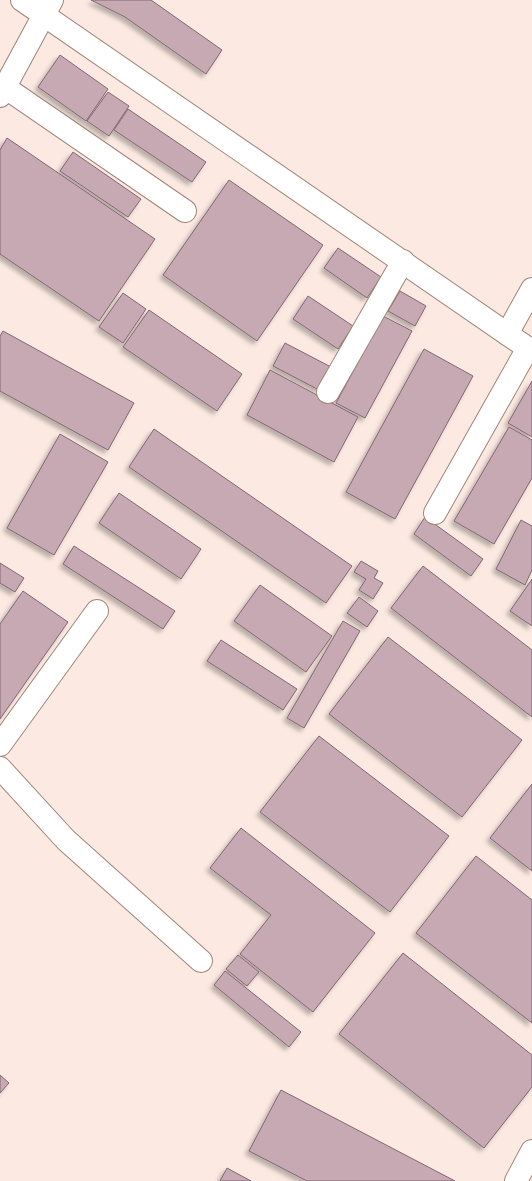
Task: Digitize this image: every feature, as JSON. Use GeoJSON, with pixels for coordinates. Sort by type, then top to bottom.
{"type":"FeatureCollection","features":[{"type":"Feature","properties":{"kind":"street"},"geometry":{"type":"LineString","coordinates":[[22,0],[48,8],[403,261],[530,349],[435,513]]}},
{"type":"Feature","properties":{"kind":"street"},"geometry":{"type":"LineString","coordinates":[[48,8],[2,89],[185,211]]}},
{"type":"Feature","properties":{"kind":"street"},"geometry":{"type":"LineString","coordinates":[[328,392],[403,261]]}},
{"type":"Feature","properties":{"kind":"street"},"geometry":{"type":"LineString","coordinates":[[507,334],[532,289]]}},
{"type":"Feature","properties":{"kind":"street"},"geometry":{"type":"LineString","coordinates":[[0,745],[97,611]]}},
{"type":"Feature","properties":{"kind":"street"},"geometry":{"type":"LineString","coordinates":[[0,768],[66,840],[201,961]]}},
{"type":"Feature","properties":{"kind":"street"},"geometry":{"type":"LineString","coordinates":[[516,1181],[532,1151]]}},
{"type":"Feature","properties":{"kind":"building"},"geometry":{"type":"Polygon","coordinates":[[[91,0],[151,0],[222,50],[206,74],[125,17],[91,0]]]}},
{"type":"Feature","properties":{"kind":"building"},"geometry":{"type":"Polygon","coordinates":[[[60,55],[108,89],[86,121],[38,87],[60,55]]]}},
{"type":"Feature","properties":{"kind":"building"},"geometry":{"type":"Polygon","coordinates":[[[108,92],[129,106],[109,136],[87,121],[108,92]]]}},
{"type":"Feature","properties":{"kind":"building"},"geometry":{"type":"Polygon","coordinates":[[[128,109],[206,162],[192,182],[114,130],[128,109]]]}},
{"type":"Feature","properties":{"kind":"building"},"geometry":{"type":"Polygon","coordinates":[[[7,138],[155,239],[99,321],[0,254],[0,150],[7,138]]]}},
{"type":"Feature","properties":{"kind":"building"},"geometry":{"type":"Polygon","coordinates":[[[73,152],[141,199],[128,217],[60,171],[73,152]]]}},
{"type":"Feature","properties":{"kind":"building"},"geometry":{"type":"Polygon","coordinates":[[[229,180],[323,245],[257,341],[163,275],[229,180]]]}},
{"type":"Feature","properties":{"kind":"building"},"geometry":{"type":"Polygon","coordinates":[[[338,248],[381,277],[367,298],[324,268],[338,248]]]}},
{"type":"Feature","properties":{"kind":"building"},"geometry":{"type":"Polygon","coordinates":[[[400,291],[426,306],[415,326],[388,311],[400,291]]]}},
{"type":"Feature","properties":{"kind":"building"},"geometry":{"type":"Polygon","coordinates":[[[123,293],[146,309],[123,343],[99,327],[123,293]]]}},
{"type":"Feature","properties":{"kind":"building"},"geometry":{"type":"Polygon","coordinates":[[[308,296],[353,326],[338,349],[293,319],[308,296]]]}},
{"type":"Feature","properties":{"kind":"building"},"geometry":{"type":"Polygon","coordinates":[[[149,310],[242,374],[217,411],[123,347],[149,310]]]}},
{"type":"Feature","properties":{"kind":"building"},"geometry":{"type":"Polygon","coordinates":[[[383,316],[412,331],[365,418],[336,403],[383,316]]]}},
{"type":"Feature","properties":{"kind":"building"},"geometry":{"type":"Polygon","coordinates":[[[3,331],[134,403],[108,450],[0,391],[0,336],[3,331]]]}},
{"type":"Feature","properties":{"kind":"building"},"geometry":{"type":"Polygon","coordinates":[[[285,343],[331,367],[319,390],[273,366],[285,343]]]}},
{"type":"Feature","properties":{"kind":"building"},"geometry":{"type":"Polygon","coordinates":[[[424,349],[473,376],[395,519],[346,492],[424,349]]]}},
{"type":"Feature","properties":{"kind":"building"},"geometry":{"type":"Polygon","coordinates":[[[270,370],[358,417],[334,462],[247,415],[270,370]]]}},
{"type":"Feature","properties":{"kind":"building"},"geometry":{"type":"Polygon","coordinates":[[[532,381],[532,437],[508,423],[532,381]]]}},
{"type":"Feature","properties":{"kind":"building"},"geometry":{"type":"Polygon","coordinates":[[[509,427],[532,440],[532,478],[494,544],[454,521],[509,427]]]}},
{"type":"Feature","properties":{"kind":"building"},"geometry":{"type":"Polygon","coordinates":[[[154,429],[352,566],[326,603],[129,467],[154,429]]]}},
{"type":"Feature","properties":{"kind":"building"},"geometry":{"type":"Polygon","coordinates":[[[60,434],[108,462],[54,555],[7,528],[60,434]]]}},
{"type":"Feature","properties":{"kind":"building"},"geometry":{"type":"Polygon","coordinates":[[[119,493],[201,549],[181,579],[99,523],[119,493]]]}},
{"type":"Feature","properties":{"kind":"building"},"geometry":{"type":"Polygon","coordinates":[[[425,517],[483,559],[471,576],[414,534],[425,517]]]}},
{"type":"Feature","properties":{"kind":"building"},"geometry":{"type":"Polygon","coordinates":[[[521,520],[532,526],[532,570],[525,585],[496,569],[521,520]]]}},
{"type":"Feature","properties":{"kind":"building"},"geometry":{"type":"Polygon","coordinates":[[[74,546],[175,611],[163,629],[63,564],[74,546]]]}},
{"type":"Feature","properties":{"kind":"building"},"geometry":{"type":"Polygon","coordinates":[[[361,561],[378,571],[374,578],[383,583],[373,599],[359,590],[366,579],[354,572],[361,561]]]}},
{"type":"Feature","properties":{"kind":"building"},"geometry":{"type":"Polygon","coordinates":[[[0,563],[24,578],[15,592],[0,583],[0,563]]]}},
{"type":"Feature","properties":{"kind":"building"},"geometry":{"type":"Polygon","coordinates":[[[423,566],[532,650],[532,717],[391,608],[423,566]]]}},
{"type":"Feature","properties":{"kind":"building"},"geometry":{"type":"Polygon","coordinates":[[[532,579],[532,626],[510,611],[532,579]]]}},
{"type":"Feature","properties":{"kind":"building"},"geometry":{"type":"Polygon","coordinates":[[[260,585],[332,636],[306,672],[234,621],[260,585]]]}},
{"type":"Feature","properties":{"kind":"building"},"geometry":{"type":"Polygon","coordinates":[[[23,591],[68,622],[0,719],[0,624],[23,591]]]}},
{"type":"Feature","properties":{"kind":"building"},"geometry":{"type":"Polygon","coordinates":[[[359,597],[378,611],[367,627],[347,613],[359,597]]]}},
{"type":"Feature","properties":{"kind":"building"},"geometry":{"type":"Polygon","coordinates":[[[343,621],[360,631],[304,728],[287,718],[343,621]]]}},
{"type":"Feature","properties":{"kind":"building"},"geometry":{"type":"Polygon","coordinates":[[[388,637],[522,740],[462,817],[329,714],[388,637]]]}},
{"type":"Feature","properties":{"kind":"building"},"geometry":{"type":"Polygon","coordinates":[[[221,640],[297,689],[283,710],[207,661],[221,640]]]}},
{"type":"Feature","properties":{"kind":"building"},"geometry":{"type":"Polygon","coordinates":[[[319,736],[449,836],[390,912],[260,812],[319,736]]]}},
{"type":"Feature","properties":{"kind":"building"},"geometry":{"type":"Polygon","coordinates":[[[532,784],[532,871],[490,838],[532,784]]]}},
{"type":"Feature","properties":{"kind":"building"},"geometry":{"type":"Polygon","coordinates":[[[241,828],[375,933],[313,1012],[240,954],[271,915],[210,868],[241,828]]]}},
{"type":"Feature","properties":{"kind":"building"},"geometry":{"type":"Polygon","coordinates":[[[476,856],[532,900],[532,1023],[416,933],[476,856]]]}},
{"type":"Feature","properties":{"kind":"building"},"geometry":{"type":"Polygon","coordinates":[[[403,953],[532,1055],[532,1087],[484,1148],[339,1034],[403,953]]]}},
{"type":"Feature","properties":{"kind":"building"},"geometry":{"type":"Polygon","coordinates":[[[238,955],[259,972],[247,986],[226,969],[238,955]]]}},
{"type":"Feature","properties":{"kind":"building"},"geometry":{"type":"Polygon","coordinates":[[[225,971],[301,1032],[289,1047],[214,985],[225,971]]]}},
{"type":"Feature","properties":{"kind":"building"},"geometry":{"type":"Polygon","coordinates":[[[0,1075],[9,1083],[0,1093],[0,1075]]]}},
{"type":"Feature","properties":{"kind":"building"},"geometry":{"type":"Polygon","coordinates":[[[281,1090],[455,1181],[307,1181],[249,1151],[281,1090]]]}},
{"type":"Feature","properties":{"kind":"building"},"geometry":{"type":"Polygon","coordinates":[[[227,1168],[251,1181],[220,1181],[227,1168]]]}}]}
